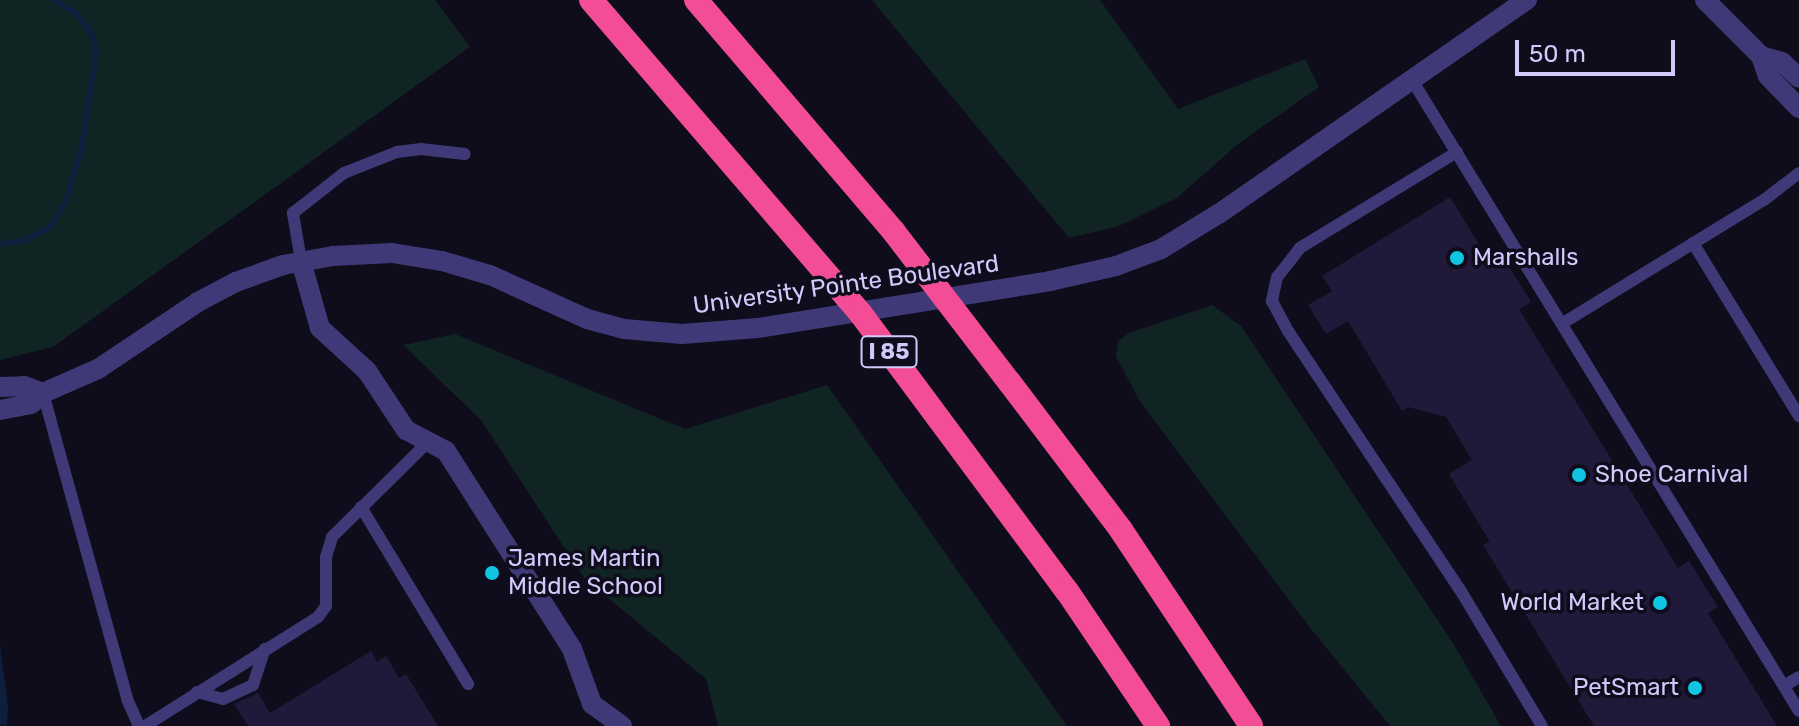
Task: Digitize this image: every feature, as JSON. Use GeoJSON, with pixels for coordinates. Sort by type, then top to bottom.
{"type":"FeatureCollection","features":[{"type":"Feature","properties":{"kind":"highway","name":"I 85"},"geometry":{"type":"LineString","coordinates":[[591,0],[861,314],[1067,591],[1158,726]]}},
{"type":"Feature","properties":{"kind":"highway"},"geometry":{"type":"LineString","coordinates":[[696,0],[817,139],[991,357],[1121,530],[1251,726]]}},
{"type":"Feature","properties":{"kind":"street","name":"University Pointe Boulevard"},"geometry":{"type":"LineString","coordinates":[[0,410],[31,404],[43,393],[126,353],[214,293],[260,272],[301,261],[362,254],[420,257],[490,275],[568,312],[624,329],[694,334],[758,328],[1050,281],[1143,257],[1184,236],[1527,0]]}},
{"type":"Feature","properties":{"kind":"street"},"geometry":{"type":"LineString","coordinates":[[1705,0],[1761,56],[1768,76],[1799,108]]}},
{"type":"Feature","properties":{"kind":"street"},"geometry":{"type":"LineString","coordinates":[[1761,56],[1782,62],[1799,78]]}},
{"type":"Feature","properties":{"kind":"street"},"geometry":{"type":"LineString","coordinates":[[301,261],[313,313],[325,335],[367,371],[406,430],[446,451],[572,649],[592,704],[622,726]]}},
{"type":"Feature","properties":{"kind":"street"},"geometry":{"type":"LineString","coordinates":[[0,387],[24,386],[43,393]]}},
{"type":"Feature","properties":{"kind":"lane"},"geometry":{"type":"LineString","coordinates":[[1412,80],[1798,709]]}},
{"type":"Feature","properties":{"kind":"lane"},"geometry":{"type":"LineString","coordinates":[[301,261],[293,213],[344,173],[397,152],[421,149],[465,154]]}},
{"type":"Feature","properties":{"kind":"lane"},"geometry":{"type":"LineString","coordinates":[[1457,152],[1300,248],[1277,277],[1272,301],[1288,331],[1459,588],[1542,726]]}},
{"type":"Feature","properties":{"kind":"lane"},"geometry":{"type":"LineString","coordinates":[[1563,323],[1781,189],[1799,173]]}},
{"type":"Feature","properties":{"kind":"lane"},"geometry":{"type":"LineString","coordinates":[[1693,243],[1799,416]]}},
{"type":"Feature","properties":{"kind":"lane"},"geometry":{"type":"LineString","coordinates":[[43,393],[122,684],[139,726]]}},
{"type":"Feature","properties":{"kind":"lane"},"geometry":{"type":"LineString","coordinates":[[145,726],[323,612],[328,546],[340,527],[429,441]]}},
{"type":"Feature","properties":{"kind":"lane"},"geometry":{"type":"LineString","coordinates":[[361,507],[468,684]]}},
{"type":"Feature","properties":{"kind":"lane"},"geometry":{"type":"LineString","coordinates":[[197,692],[223,699],[253,685],[265,649]]}},
{"type":"Feature","properties":{"kind":"lane"},"geometry":{"type":"LineString","coordinates":[[1784,686],[1799,677]]}},
{"type":"Feature","properties":{"kind":"green space"},"geometry":{"type":"Polygon","coordinates":[[[0,0],[435,0],[470,47],[53,347],[0,360],[0,0]]]}},
{"type":"Feature","properties":{"kind":"green space"},"geometry":{"type":"Polygon","coordinates":[[[872,0],[1100,0],[1178,109],[1305,59],[1319,87],[1238,144],[1177,198],[1119,226],[1069,238],[872,0]]]}},
{"type":"Feature","properties":{"kind":"green space"},"geometry":{"type":"Polygon","coordinates":[[[1212,305],[1241,326],[1453,643],[1501,726],[1390,726],[1311,629],[1139,400],[1116,356],[1118,341],[1129,333],[1212,305]]]}},
{"type":"Feature","properties":{"kind":"green space"},"geometry":{"type":"Polygon","coordinates":[[[455,334],[685,429],[827,385],[1067,726],[718,726],[706,679],[584,578],[481,420],[403,345],[455,334]]]}},
{"type":"Feature","properties":{"kind":"water"},"geometry":{"type":"Polygon","coordinates":[[[0,645],[8,706],[7,726],[0,725],[0,645]]]}},
{"type":"Feature","properties":{"kind":"building"},"geometry":{"type":"Polygon","coordinates":[[[1450,197],[1486,256],[1498,249],[1531,302],[1519,309],[1678,568],[1689,561],[1718,607],[1708,613],[1777,726],[1594,726],[1483,545],[1490,542],[1449,474],[1472,460],[1446,417],[1408,407],[1402,411],[1348,321],[1326,334],[1308,305],[1332,291],[1322,276],[1450,197]]]}},
{"type":"Feature","properties":{"kind":"building"},"geometry":{"type":"Polygon","coordinates":[[[371,651],[377,662],[386,656],[399,678],[406,674],[438,726],[248,726],[234,704],[258,693],[270,713],[371,651]]]}},
{"type":"Feature","properties":{"kind":"waterway"},"geometry":{"type":"LineString","coordinates":[[0,244],[26,240],[50,227],[66,201],[82,146],[96,53],[92,35],[77,14],[54,0]]}},
{"type":"Feature","properties":{"kind":"place","name":"Marshalls"},"geometry":{"type":"Point","coordinates":[1457,258]}},
{"type":"Feature","properties":{"kind":"place","name":"Shoe Carnival"},"geometry":{"type":"Point","coordinates":[1579,475]}},
{"type":"Feature","properties":{"kind":"place","name":"James Martin Middle School"},"geometry":{"type":"Point","coordinates":[492,573]}},
{"type":"Feature","properties":{"kind":"place","name":"World Market"},"geometry":{"type":"Point","coordinates":[1660,603]}},
{"type":"Feature","properties":{"kind":"place","name":"PetSmart"},"geometry":{"type":"Point","coordinates":[1695,688]}}]}
